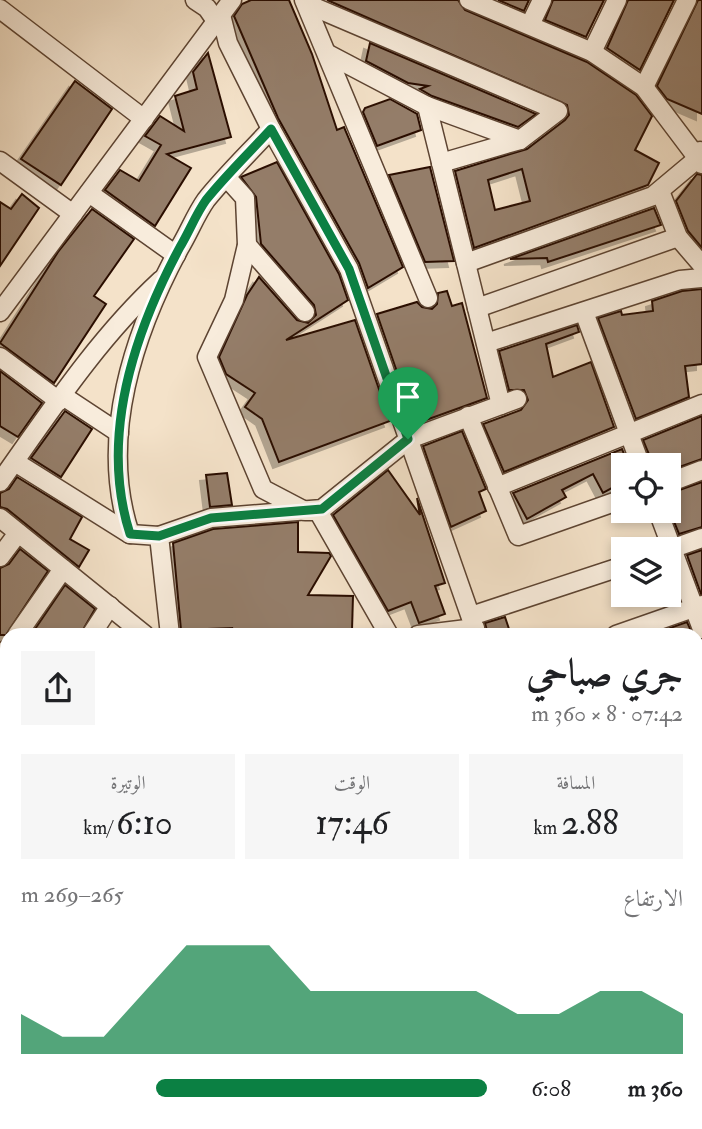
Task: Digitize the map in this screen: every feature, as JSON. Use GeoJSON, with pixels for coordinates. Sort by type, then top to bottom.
{"type":"FeatureCollection","features":[{"type":"Feature","properties":{"kind":"street"},"geometry":{"type":"LineString","coordinates":[[195,0],[218,18],[271,129],[349,269],[474,626],[611,571]]}},
{"type":"Feature","properties":{"kind":"street"},"geometry":{"type":"LineString","coordinates":[[0,311],[232,0]]}},
{"type":"Feature","properties":{"kind":"street"},"geometry":{"type":"LineString","coordinates":[[466,263],[660,191],[700,157],[644,87],[592,52],[469,0]]}},
{"type":"Feature","properties":{"kind":"street"},"geometry":{"type":"LineString","coordinates":[[530,25],[542,0]]}},
{"type":"Feature","properties":{"kind":"street"},"geometry":{"type":"LineString","coordinates":[[592,52],[617,0]]}},
{"type":"Feature","properties":{"kind":"street"},"geometry":{"type":"LineString","coordinates":[[644,87],[687,0]]}},
{"type":"Feature","properties":{"kind":"street"},"geometry":{"type":"LineString","coordinates":[[306,2],[428,298]]}},
{"type":"Feature","properties":{"kind":"street"},"geometry":{"type":"LineString","coordinates":[[306,2],[558,111],[520,140],[441,163]]}},
{"type":"Feature","properties":{"kind":"street"},"geometry":{"type":"LineString","coordinates":[[0,9],[144,119]]}},
{"type":"Feature","properties":{"kind":"street"},"geometry":{"type":"LineString","coordinates":[[328,54],[427,106],[520,140]]}},
{"type":"Feature","properties":{"kind":"street"},"geometry":{"type":"LineString","coordinates":[[15,462],[130,534],[159,536],[211,518],[322,509],[408,439],[509,402],[486,343],[427,106]]}},
{"type":"Feature","properties":{"kind":"street"},"geometry":{"type":"LineString","coordinates":[[130,534],[123,511],[118,474],[119,433],[125,382],[163,279],[205,201],[271,129]]}},
{"type":"Feature","properties":{"kind":"street"},"geometry":{"type":"LineString","coordinates":[[0,161],[73,214]]}},
{"type":"Feature","properties":{"kind":"street"},"geometry":{"type":"LineString","coordinates":[[227,178],[244,198],[247,245],[234,300],[207,357],[263,489],[305,510],[318,511],[385,628]]}},
{"type":"Feature","properties":{"kind":"street"},"geometry":{"type":"LineString","coordinates":[[660,191],[678,237],[702,265]]}},
{"type":"Feature","properties":{"kind":"street"},"geometry":{"type":"LineString","coordinates":[[89,192],[176,255]]}},
{"type":"Feature","properties":{"kind":"street"},"geometry":{"type":"LineString","coordinates":[[477,308],[678,237]]}},
{"type":"Feature","properties":{"kind":"street"},"geometry":{"type":"LineString","coordinates":[[247,245],[304,312]]}},
{"type":"Feature","properties":{"kind":"street"},"geometry":{"type":"LineString","coordinates":[[486,343],[680,280],[702,278]]}},
{"type":"Feature","properties":{"kind":"street"},"geometry":{"type":"LineString","coordinates":[[0,482],[61,398],[139,301],[163,279]]}},
{"type":"Feature","properties":{"kind":"street"},"geometry":{"type":"LineString","coordinates":[[584,312],[636,453]]}},
{"type":"Feature","properties":{"kind":"street"},"geometry":{"type":"LineString","coordinates":[[0,357],[119,433]]}},
{"type":"Feature","properties":{"kind":"street"},"geometry":{"type":"LineString","coordinates":[[497,487],[702,404]]}},
{"type":"Feature","properties":{"kind":"street"},"geometry":{"type":"LineString","coordinates":[[468,416],[518,536],[611,503]]}},
{"type":"Feature","properties":{"kind":"street"},"geometry":{"type":"LineString","coordinates":[[681,477],[702,470]]}},
{"type":"Feature","properties":{"kind":"street"},"geometry":{"type":"LineString","coordinates":[[0,518],[137,628]]}},
{"type":"Feature","properties":{"kind":"street"},"geometry":{"type":"LineString","coordinates":[[0,557],[18,533]]}},
{"type":"Feature","properties":{"kind":"street"},"geometry":{"type":"LineString","coordinates":[[159,536],[169,628]]}},
{"type":"Feature","properties":{"kind":"street"},"geometry":{"type":"LineString","coordinates":[[681,546],[702,538]]}},
{"type":"Feature","properties":{"kind":"street"},"geometry":{"type":"LineString","coordinates":[[22,628],[63,569]]}},
{"type":"Feature","properties":{"kind":"street"},"geometry":{"type":"LineString","coordinates":[[681,571],[698,606],[702,628]]}},
{"type":"Feature","properties":{"kind":"street"},"geometry":{"type":"LineString","coordinates":[[96,628],[110,606]]}},
{"type":"Feature","properties":{"kind":"street"},"geometry":{"type":"LineString","coordinates":[[636,628],[698,606]]}},
{"type":"Feature","properties":{"kind":"building"},"geometry":{"type":"Polygon","coordinates":[[[251,0],[289,0],[312,54],[337,130],[344,127],[403,267],[368,288],[359,263],[278,118],[234,16],[242,4],[251,0]]]}},
{"type":"Feature","properties":{"kind":"building"},"geometry":{"type":"Polygon","coordinates":[[[327,0],[458,0],[465,10],[587,62],[636,95],[652,116],[635,150],[659,163],[648,185],[474,248],[455,171],[527,149],[565,120],[569,115],[567,105],[327,0]],[[522,169],[488,180],[495,210],[530,201],[522,169]]]}},
{"type":"Feature","properties":{"kind":"building"},"geometry":{"type":"Polygon","coordinates":[[[498,0],[529,0],[524,11],[498,0]]]}},
{"type":"Feature","properties":{"kind":"building"},"geometry":{"type":"Polygon","coordinates":[[[553,0],[604,0],[586,37],[545,20],[553,0]]]}},
{"type":"Feature","properties":{"kind":"building"},"geometry":{"type":"Polygon","coordinates":[[[628,0],[674,0],[640,70],[607,48],[628,0]]]}},
{"type":"Feature","properties":{"kind":"building"},"geometry":{"type":"Polygon","coordinates":[[[698,0],[702,0],[702,114],[667,99],[657,86],[698,0]]]}},
{"type":"Feature","properties":{"kind":"building"},"geometry":{"type":"Polygon","coordinates":[[[370,43],[536,114],[518,127],[432,96],[420,89],[428,86],[408,83],[366,61],[370,43]]]}},
{"type":"Feature","properties":{"kind":"building"},"geometry":{"type":"Polygon","coordinates":[[[208,53],[231,137],[167,154],[191,168],[155,226],[105,190],[120,170],[139,181],[161,145],[145,136],[160,116],[184,131],[175,96],[197,89],[193,72],[208,53]]]}},
{"type":"Feature","properties":{"kind":"building"},"geometry":{"type":"Polygon","coordinates":[[[75,81],[112,109],[61,185],[21,159],[75,81]]]}},
{"type":"Feature","properties":{"kind":"building"},"geometry":{"type":"Polygon","coordinates":[[[390,99],[417,114],[421,130],[377,146],[363,112],[365,108],[390,99]]]}},
{"type":"Feature","properties":{"kind":"building"},"geometry":{"type":"Polygon","coordinates":[[[277,162],[339,274],[348,300],[286,340],[355,320],[390,421],[279,462],[262,419],[245,407],[255,393],[226,374],[219,357],[247,295],[259,277],[297,320],[308,323],[316,315],[314,305],[261,244],[256,197],[241,177],[277,162]]]}},
{"type":"Feature","properties":{"kind":"building"},"geometry":{"type":"Polygon","coordinates":[[[430,167],[454,261],[425,262],[389,175],[430,167]]]}},
{"type":"Feature","properties":{"kind":"building"},"geometry":{"type":"Polygon","coordinates":[[[697,174],[702,175],[702,248],[688,231],[676,201],[697,174]]]}},
{"type":"Feature","properties":{"kind":"building"},"geometry":{"type":"Polygon","coordinates":[[[22,194],[39,208],[0,266],[0,202],[11,209],[22,194]]]}},
{"type":"Feature","properties":{"kind":"building"},"geometry":{"type":"Polygon","coordinates":[[[654,208],[661,225],[548,262],[547,258],[510,259],[654,208]]]}},
{"type":"Feature","properties":{"kind":"building"},"geometry":{"type":"Polygon","coordinates":[[[92,209],[134,239],[94,296],[106,304],[54,383],[0,343],[58,252],[92,209]]]}},
{"type":"Feature","properties":{"kind":"building"},"geometry":{"type":"Polygon","coordinates":[[[702,289],[702,364],[685,366],[689,397],[636,419],[598,318],[621,311],[622,315],[653,311],[652,301],[682,291],[702,289]]]}},
{"type":"Feature","properties":{"kind":"building"},"geometry":{"type":"Polygon","coordinates":[[[447,291],[452,306],[462,303],[487,398],[415,424],[377,314],[417,302],[422,307],[432,309],[437,304],[438,293],[447,291]]]}},
{"type":"Feature","properties":{"kind":"building"},"geometry":{"type":"Polygon","coordinates":[[[577,325],[579,332],[546,344],[553,377],[591,362],[614,427],[504,472],[483,424],[521,410],[528,400],[524,390],[509,390],[499,351],[577,325]]]}},
{"type":"Feature","properties":{"kind":"building"},"geometry":{"type":"Polygon","coordinates":[[[0,371],[42,403],[18,437],[0,426],[0,371]]]}},
{"type":"Feature","properties":{"kind":"building"},"geometry":{"type":"Polygon","coordinates":[[[65,411],[92,429],[61,477],[31,458],[65,411]]]}},
{"type":"Feature","properties":{"kind":"building"},"geometry":{"type":"Polygon","coordinates":[[[702,416],[702,459],[681,466],[681,453],[648,453],[643,440],[702,416]]]}},
{"type":"Feature","properties":{"kind":"building"},"geometry":{"type":"Polygon","coordinates":[[[462,431],[486,489],[479,492],[486,511],[451,527],[423,446],[462,431]]]}},
{"type":"Feature","properties":{"kind":"building"},"geometry":{"type":"Polygon","coordinates":[[[611,453],[611,489],[603,493],[593,474],[562,490],[566,497],[527,519],[513,493],[611,453]]]}},
{"type":"Feature","properties":{"kind":"building"},"geometry":{"type":"Polygon","coordinates":[[[388,470],[420,515],[417,498],[445,583],[435,586],[445,614],[419,623],[411,602],[388,611],[333,515],[388,470]]]}},
{"type":"Feature","properties":{"kind":"building"},"geometry":{"type":"Polygon","coordinates":[[[227,473],[232,505],[210,507],[206,475],[227,473]]]}},
{"type":"Feature","properties":{"kind":"building"},"geometry":{"type":"Polygon","coordinates":[[[17,477],[82,517],[70,539],[89,550],[79,567],[7,509],[0,507],[0,493],[9,489],[17,477]]]}},
{"type":"Feature","properties":{"kind":"building"},"geometry":{"type":"Polygon","coordinates":[[[702,482],[702,527],[679,534],[675,523],[681,523],[681,489],[702,482]]]}},
{"type":"Feature","properties":{"kind":"building"},"geometry":{"type":"Polygon","coordinates":[[[298,522],[298,552],[329,553],[331,556],[308,595],[353,596],[352,628],[181,628],[173,543],[213,529],[298,522]]]}},
{"type":"Feature","properties":{"kind":"building"},"geometry":{"type":"Polygon","coordinates":[[[20,549],[48,571],[11,628],[0,628],[0,568],[9,564],[20,549]]]}},
{"type":"Feature","properties":{"kind":"building"},"geometry":{"type":"Polygon","coordinates":[[[702,550],[702,594],[701,594],[687,555],[702,550]]]}},
{"type":"Feature","properties":{"kind":"building"},"geometry":{"type":"Polygon","coordinates":[[[65,585],[95,609],[84,628],[36,628],[65,585]]]}},
{"type":"Feature","properties":{"kind":"building"},"geometry":{"type":"Polygon","coordinates":[[[505,617],[509,628],[486,628],[485,623],[505,617]]]}},
{"type":"Feature","properties":{"kind":"building"},"geometry":{"type":"Polygon","coordinates":[[[687,622],[690,628],[670,628],[687,622]]]}},
{"type":"Feature","properties":{"kind":"route"},"geometry":{"type":"LineString","coordinates":[[271,129],[349,269],[408,439],[322,509],[211,518],[159,536],[130,534],[123,511],[118,474],[119,433],[125,382],[163,279],[205,201],[271,129]]}}]}
